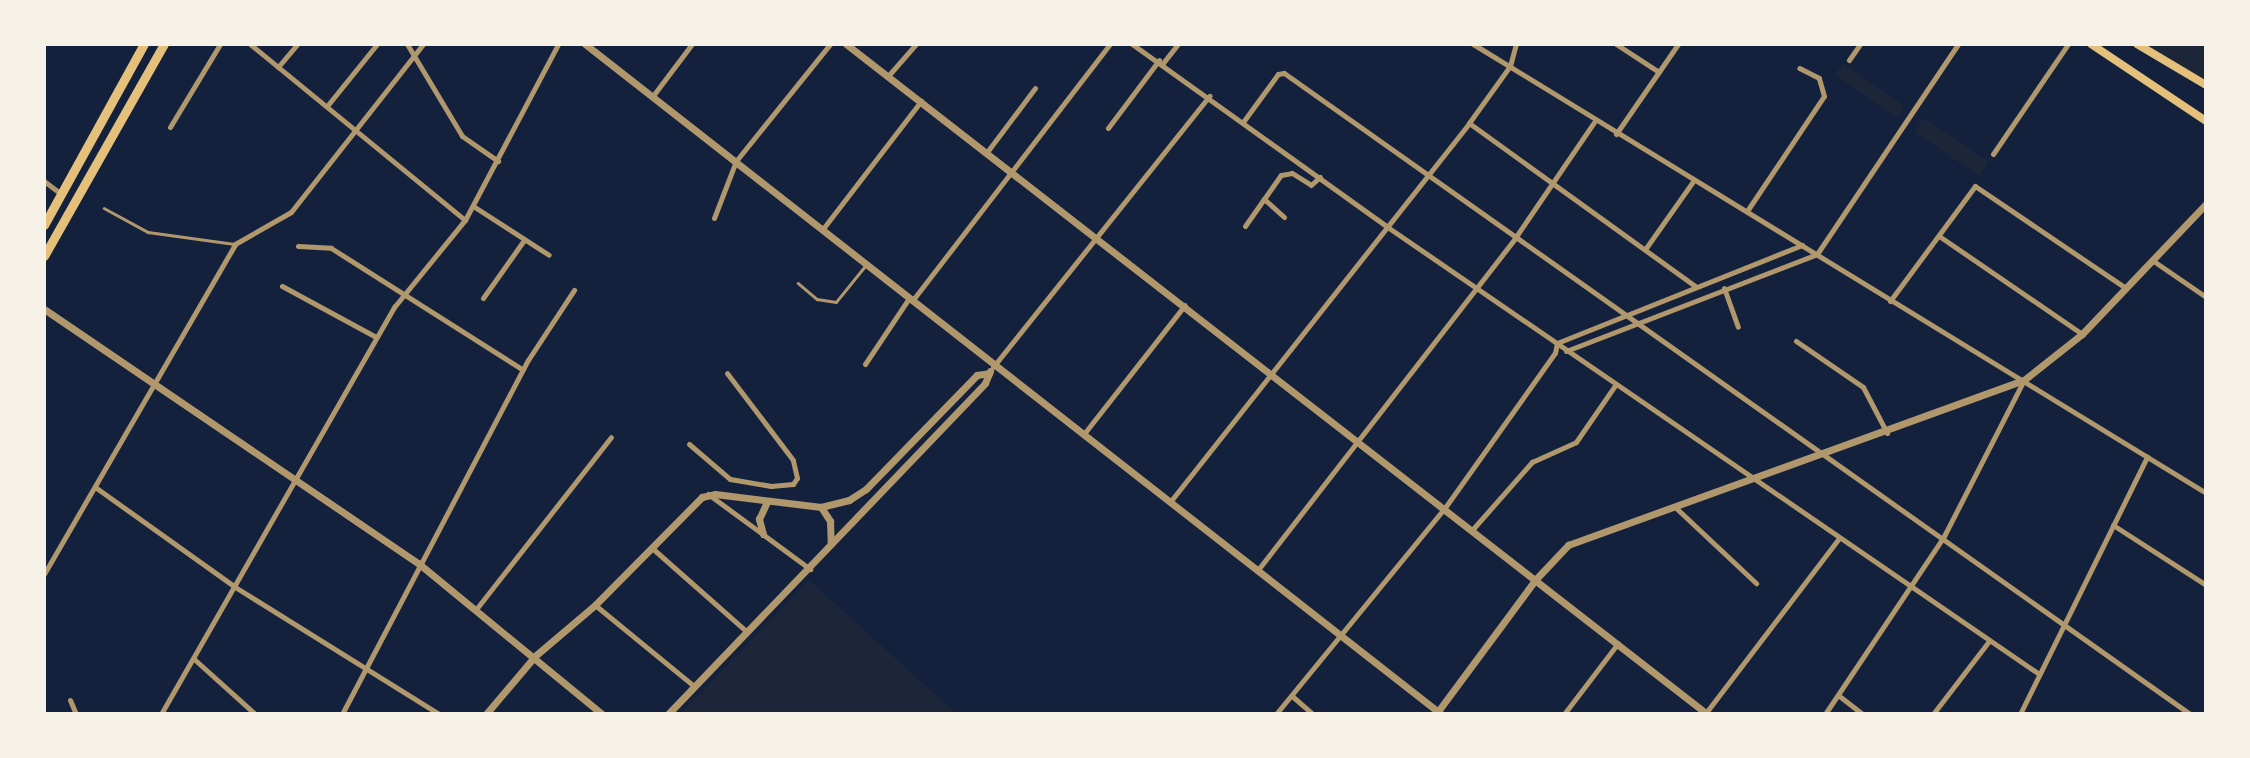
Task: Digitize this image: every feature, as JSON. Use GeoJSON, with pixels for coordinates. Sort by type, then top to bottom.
{"type":"FeatureCollection","features":[{"type":"Feature","properties":{"kind":"main road"},"geometry":{"type":"LineString","coordinates":[[44,225],[144,44]]}},
{"type":"Feature","properties":{"kind":"main road"},"geometry":{"type":"LineString","coordinates":[[44,257],[164,44]]}},
{"type":"Feature","properties":{"kind":"main road"},"geometry":{"type":"LineString","coordinates":[[2091,44],[2206,121]]}},
{"type":"Feature","properties":{"kind":"main road"},"geometry":{"type":"LineString","coordinates":[[2137,44],[2206,85]]}},
{"type":"Feature","properties":{"kind":"street"},"geometry":{"type":"LineString","coordinates":[[170,127],[220,44]]}},
{"type":"Feature","properties":{"kind":"street"},"geometry":{"type":"LineString","coordinates":[[250,44],[358,128],[465,220]]}},
{"type":"Feature","properties":{"kind":"street"},"geometry":{"type":"LineString","coordinates":[[278,67],[297,44]]}},
{"type":"Feature","properties":{"kind":"street"},"geometry":{"type":"LineString","coordinates":[[327,106],[377,44]]}},
{"type":"Feature","properties":{"kind":"street"},"geometry":{"type":"LineString","coordinates":[[407,44],[462,136],[498,161]]}},
{"type":"Feature","properties":{"kind":"street"},"geometry":{"type":"LineString","coordinates":[[44,574],[235,244],[291,212],[423,44]]}},
{"type":"Feature","properties":{"kind":"street"},"geometry":{"type":"LineString","coordinates":[[161,714],[376,337],[404,292],[465,220],[558,44]]}},
{"type":"Feature","properties":{"kind":"street"},"geometry":{"type":"LineString","coordinates":[[585,44],[910,299],[991,370],[1083,435],[1342,635],[1438,713],[1536,579],[1572,543],[1887,433],[2024,380],[2082,334],[2206,204]]}},
{"type":"Feature","properties":{"kind":"street"},"geometry":{"type":"LineString","coordinates":[[652,97],[692,44]]}},
{"type":"Feature","properties":{"kind":"street"},"geometry":{"type":"LineString","coordinates":[[715,218],[736,161],[830,44]]}},
{"type":"Feature","properties":{"kind":"street"},"geometry":{"type":"LineString","coordinates":[[846,44],[1185,305],[1706,714],[1839,538]]}},
{"type":"Feature","properties":{"kind":"street"},"geometry":{"type":"LineString","coordinates":[[888,76],[916,44]]}},
{"type":"Feature","properties":{"kind":"street"},"geometry":{"type":"LineString","coordinates":[[865,363],[910,299],[1110,44]]}},
{"type":"Feature","properties":{"kind":"street"},"geometry":{"type":"LineString","coordinates":[[1132,44],[1209,96],[1386,226],[2039,674]]}},
{"type":"Feature","properties":{"kind":"street"},"geometry":{"type":"LineString","coordinates":[[1108,128],[1178,44]]}},
{"type":"Feature","properties":{"kind":"street"},"geometry":{"type":"LineString","coordinates":[[1473,44],[1594,122],[1747,211],[2206,493]]}},
{"type":"Feature","properties":{"kind":"street"},"geometry":{"type":"LineString","coordinates":[[1170,502],[1469,123],[1510,66],[1516,44]]}},
{"type":"Feature","properties":{"kind":"street"},"geometry":{"type":"LineString","coordinates":[[1616,44],[1659,72]]}},
{"type":"Feature","properties":{"kind":"street"},"geometry":{"type":"LineString","coordinates":[[1616,134],[1678,44]]}},
{"type":"Feature","properties":{"kind":"street"},"geometry":{"type":"LineString","coordinates":[[1849,60],[1860,44]]}},
{"type":"Feature","properties":{"kind":"street"},"geometry":{"type":"LineString","coordinates":[[1556,352],[1568,350],[1817,254],[1958,44]]}},
{"type":"Feature","properties":{"kind":"street"},"geometry":{"type":"LineString","coordinates":[[1993,154],[2068,44]]}},
{"type":"Feature","properties":{"kind":"street"},"geometry":{"type":"LineString","coordinates":[[1747,211],[1824,96],[1819,78],[1799,68]]}},
{"type":"Feature","properties":{"kind":"street"},"geometry":{"type":"LineString","coordinates":[[1243,122],[1283,73],[2190,714]]}},
{"type":"Feature","properties":{"kind":"street"},"geometry":{"type":"LineString","coordinates":[[987,152],[1035,88]]}},
{"type":"Feature","properties":{"kind":"street"},"geometry":{"type":"LineString","coordinates":[[668,714],[745,630],[810,569],[985,383],[991,370],[1209,96]]}},
{"type":"Feature","properties":{"kind":"street"},"geometry":{"type":"LineString","coordinates":[[822,230],[921,102]]}},
{"type":"Feature","properties":{"kind":"street"},"geometry":{"type":"LineString","coordinates":[[1257,571],[1516,238],[1594,122]]}},
{"type":"Feature","properties":{"kind":"street"},"geometry":{"type":"LineString","coordinates":[[1469,123],[1646,248],[1696,288]]}},
{"type":"Feature","properties":{"kind":"street"},"geometry":{"type":"LineString","coordinates":[[1245,226],[1286,173],[1311,185],[1320,177]]}},
{"type":"Feature","properties":{"kind":"street"},"geometry":{"type":"LineString","coordinates":[[1646,248],[1694,180]]}},
{"type":"Feature","properties":{"kind":"street"},"geometry":{"type":"LineString","coordinates":[[44,181],[61,194]]}},
{"type":"Feature","properties":{"kind":"street"},"geometry":{"type":"LineString","coordinates":[[1890,301],[1975,186],[2124,287]]}},
{"type":"Feature","properties":{"kind":"street"},"geometry":{"type":"LineString","coordinates":[[1264,199],[1284,217]]}},
{"type":"Feature","properties":{"kind":"street"},"geometry":{"type":"LineString","coordinates":[[472,206],[549,255]]}},
{"type":"Feature","properties":{"kind":"street"},"geometry":{"type":"LineString","coordinates":[[1939,236],[2082,334]]}},
{"type":"Feature","properties":{"kind":"street"},"geometry":{"type":"LineString","coordinates":[[483,298],[524,240]]}},
{"type":"Feature","properties":{"kind":"street"},"geometry":{"type":"LineString","coordinates":[[1557,344],[1802,245]]}},
{"type":"Feature","properties":{"kind":"street"},"geometry":{"type":"LineString","coordinates":[[298,246],[331,248],[523,370]]}},
{"type":"Feature","properties":{"kind":"street"},"geometry":{"type":"LineString","coordinates":[[2152,260],[2206,297]]}},
{"type":"Feature","properties":{"kind":"street"},"geometry":{"type":"LineString","coordinates":[[282,286],[376,337]]}},
{"type":"Feature","properties":{"kind":"street"},"geometry":{"type":"LineString","coordinates":[[1724,288],[1738,327]]}},
{"type":"Feature","properties":{"kind":"street"},"geometry":{"type":"LineString","coordinates":[[342,714],[418,563],[523,370],[574,290]]}},
{"type":"Feature","properties":{"kind":"street"},"geometry":{"type":"LineString","coordinates":[[1083,435],[1185,305]]}},
{"type":"Feature","properties":{"kind":"street"},"geometry":{"type":"LineString","coordinates":[[44,309],[151,385],[418,563],[477,608],[602,714]]}},
{"type":"Feature","properties":{"kind":"street"},"geometry":{"type":"LineString","coordinates":[[1796,341],[1863,387],[1887,433]]}},
{"type":"Feature","properties":{"kind":"street"},"geometry":{"type":"LineString","coordinates":[[1276,714],[1444,509],[1556,352],[1557,344]]}},
{"type":"Feature","properties":{"kind":"street"},"geometry":{"type":"LineString","coordinates":[[708,494],[821,506],[849,500],[866,489],[977,375],[991,370]]}},
{"type":"Feature","properties":{"kind":"street"},"geometry":{"type":"LineString","coordinates":[[689,444],[727,478],[771,486],[793,484],[798,472],[793,460],[727,373]]}},
{"type":"Feature","properties":{"kind":"street"},"geometry":{"type":"LineString","coordinates":[[1825,714],[1943,538],[2024,380]]}},
{"type":"Feature","properties":{"kind":"street"},"geometry":{"type":"LineString","coordinates":[[1472,530],[1532,462],[1576,442],[1616,384]]}},
{"type":"Feature","properties":{"kind":"street"},"geometry":{"type":"LineString","coordinates":[[477,608],[611,437]]}},
{"type":"Feature","properties":{"kind":"street"},"geometry":{"type":"LineString","coordinates":[[2020,714],[2147,457]]}},
{"type":"Feature","properties":{"kind":"street"},"geometry":{"type":"LineString","coordinates":[[763,534],[760,515],[771,486]]}},
{"type":"Feature","properties":{"kind":"street"},"geometry":{"type":"LineString","coordinates":[[95,487],[235,587],[439,714]]}},
{"type":"Feature","properties":{"kind":"street"},"geometry":{"type":"LineString","coordinates":[[708,494],[810,569]]}},
{"type":"Feature","properties":{"kind":"street"},"geometry":{"type":"LineString","coordinates":[[486,714],[535,656],[596,604],[708,494]]}},
{"type":"Feature","properties":{"kind":"street"},"geometry":{"type":"LineString","coordinates":[[821,506],[830,522],[831,545]]}},
{"type":"Feature","properties":{"kind":"street"},"geometry":{"type":"LineString","coordinates":[[1676,508],[1756,583]]}},
{"type":"Feature","properties":{"kind":"street"},"geometry":{"type":"LineString","coordinates":[[2113,525],[2206,585]]}},
{"type":"Feature","properties":{"kind":"street"},"geometry":{"type":"LineString","coordinates":[[652,548],[745,630]]}},
{"type":"Feature","properties":{"kind":"street"},"geometry":{"type":"LineString","coordinates":[[596,604],[694,686]]}},
{"type":"Feature","properties":{"kind":"street"},"geometry":{"type":"LineString","coordinates":[[1933,714],[1989,641]]}},
{"type":"Feature","properties":{"kind":"street"},"geometry":{"type":"LineString","coordinates":[[1564,714],[1618,643]]}},
{"type":"Feature","properties":{"kind":"street"},"geometry":{"type":"LineString","coordinates":[[194,659],[255,714]]}},
{"type":"Feature","properties":{"kind":"street"},"geometry":{"type":"LineString","coordinates":[[1838,695],[1862,714]]}},
{"type":"Feature","properties":{"kind":"street"},"geometry":{"type":"LineString","coordinates":[[1292,696],[1313,714]]}},
{"type":"Feature","properties":{"kind":"street"},"geometry":{"type":"LineString","coordinates":[[70,700],[76,714]]}},
{"type":"Feature","properties":{"kind":"lane"},"geometry":{"type":"LineString","coordinates":[[104,208],[148,232],[235,244]]}},
{"type":"Feature","properties":{"kind":"lane"},"geometry":{"type":"LineString","coordinates":[[798,284],[817,299],[836,302],[866,265]]}},
{"type":"Feature","properties":{"kind":"shaded area"},"geometry":{"type":"Polygon","coordinates":[[[2137,44],[2206,44],[2206,85],[2137,44]]]}},
{"type":"Feature","properties":{"kind":"shaded area"},"geometry":{"type":"Polygon","coordinates":[[[1843,63],[1904,106],[1896,117],[1835,74],[1843,63]]]}},
{"type":"Feature","properties":{"kind":"shaded area"},"geometry":{"type":"Polygon","coordinates":[[[1924,118],[1989,162],[1979,176],[1914,132],[1924,118]]]}},
{"type":"Feature","properties":{"kind":"shaded area"},"geometry":{"type":"Polygon","coordinates":[[[809,580],[957,714],[680,714],[809,580]]]}}]}
